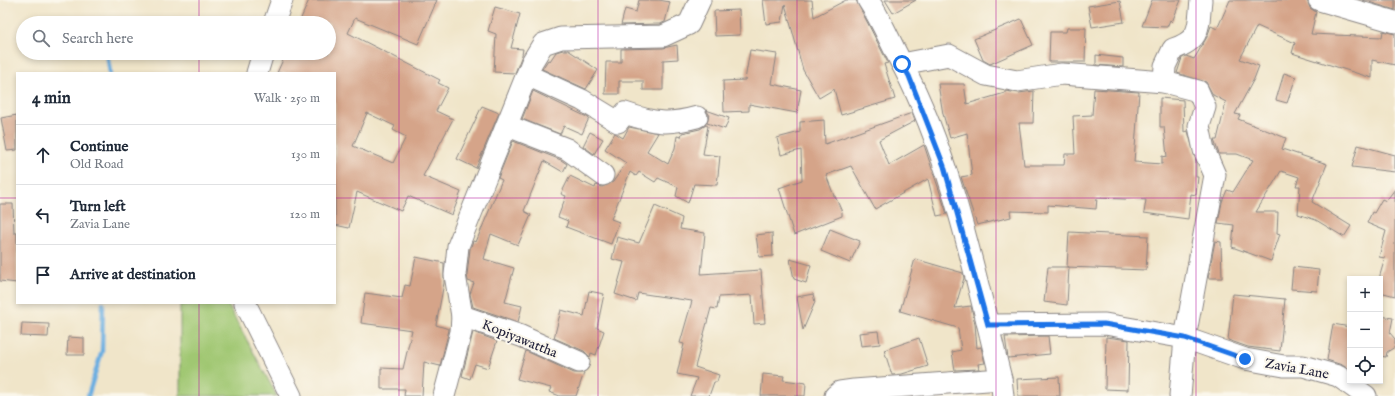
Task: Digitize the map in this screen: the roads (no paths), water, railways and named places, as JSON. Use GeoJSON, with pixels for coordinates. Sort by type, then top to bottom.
{"type":"FeatureCollection","features":[{"type":"Feature","properties":{"kind":"street"},"geometry":{"type":"LineString","coordinates":[[276,16],[282,0]]}},
{"type":"Feature","properties":{"kind":"street"},"geometry":{"type":"LineString","coordinates":[[444,396],[461,332],[462,316],[455,275],[458,246],[508,126],[532,62],[543,44],[561,38],[663,36],[689,24],[700,0]]}},
{"type":"Feature","properties":{"kind":"street"},"geometry":{"type":"LineString","coordinates":[[835,396],[840,392],[854,390],[1002,388],[988,325],[944,166],[909,76],[882,20],[868,0]]}},
{"type":"Feature","properties":{"kind":"street"},"geometry":{"type":"LineString","coordinates":[[1164,82],[1165,66],[1173,49],[1185,45],[1198,32],[1201,0]]}},
{"type":"Feature","properties":{"kind":"street"},"geometry":{"type":"LineString","coordinates":[[1319,0],[1395,22]]}},
{"type":"Feature","properties":{"kind":"street"},"geometry":{"type":"LineString","coordinates":[[902,64],[949,56],[986,75],[1017,81],[1062,74],[1164,82],[1198,91],[1205,107],[1199,126],[1204,150],[1215,175],[1185,338],[1180,396]]}},
{"type":"Feature","properties":{"kind":"street"},"geometry":{"type":"LineString","coordinates":[[257,72],[261,60]]}},
{"type":"Feature","properties":{"kind":"street"},"geometry":{"type":"LineString","coordinates":[[528,75],[582,100],[618,122],[625,113],[660,123],[678,122],[697,117]]}},
{"type":"Feature","properties":{"kind":"street"},"geometry":{"type":"LineString","coordinates":[[508,126],[567,149],[603,175]]}},
{"type":"Feature","properties":{"kind":"street"},"geometry":{"type":"LineString","coordinates":[[245,304],[291,396]]}},
{"type":"Feature","properties":{"kind":"street","name":"Kopiyawattha"},"geometry":{"type":"LineString","coordinates":[[462,316],[522,336],[579,362]]}},
{"type":"Feature","properties":{"kind":"street","name":"Zavia Lane"},"geometry":{"type":"LineString","coordinates":[[988,325],[1104,324],[1185,338],[1245,359],[1284,366],[1303,366],[1338,376],[1366,396]]}},
{"type":"Feature","properties":{"kind":"waterway"},"geometry":{"type":"LineString","coordinates":[[108,60],[110,72]]}},
{"type":"Feature","properties":{"kind":"waterway"},"geometry":{"type":"LineString","coordinates":[[88,396],[102,351],[103,304]]}}]}
